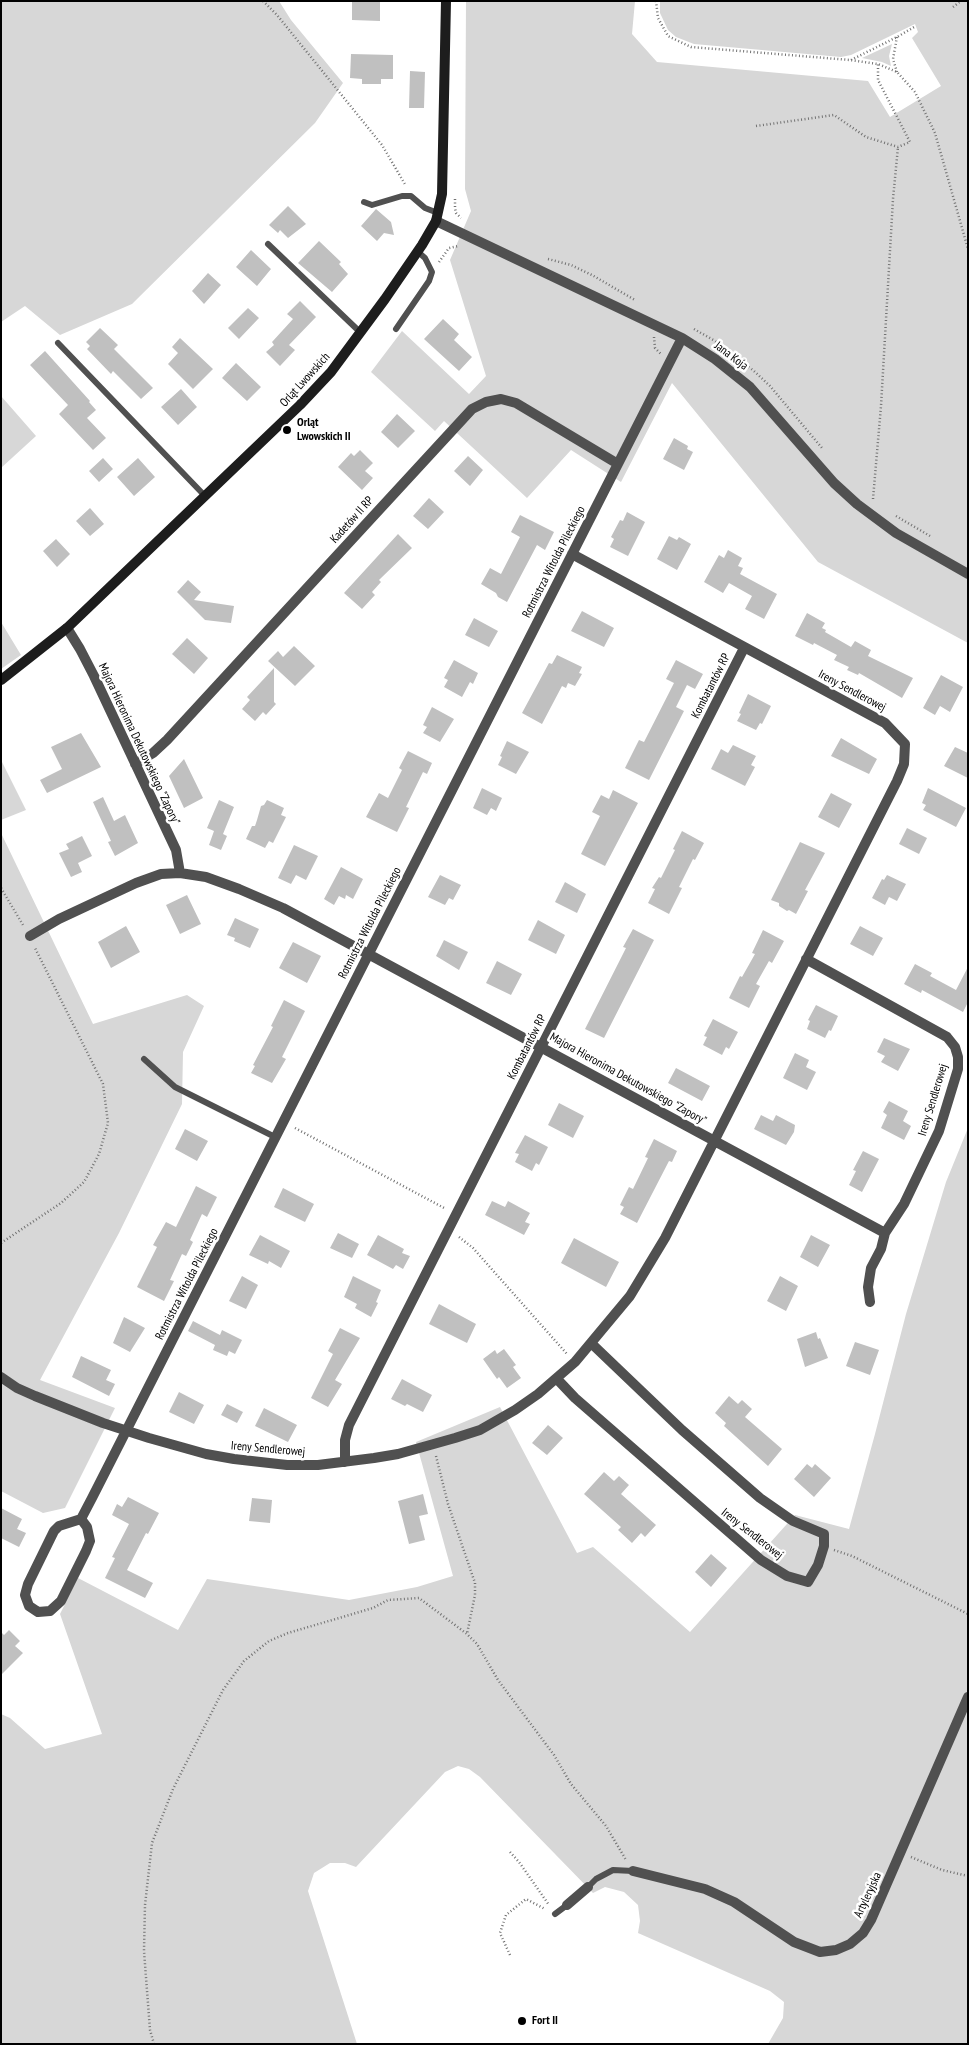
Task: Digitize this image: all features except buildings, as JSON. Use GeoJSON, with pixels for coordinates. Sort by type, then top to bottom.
{"type":"FeatureCollection","features":[{"type":"Feature","properties":{"kind":"street","name":"Orląt Lwowskich"},"geometry":{"type":"LineString","coordinates":[[1,680],[67,628],[300,405],[331,372],[361,333],[417,251],[437,217],[442,194],[446,1]]}},
{"type":"Feature","properties":{"kind":"street","name":"Jana Koja"},"geometry":{"type":"LineString","coordinates":[[437,217],[682,338],[715,358],[750,387],[834,483],[857,504],[896,532],[968,574]]}},
{"type":"Feature","properties":{"kind":"street","name":"Rotmistrza Witolda Pileckiego"},"geometry":{"type":"LineString","coordinates":[[81,1519],[682,338]]}},
{"type":"Feature","properties":{"kind":"street","name":"Kadetów II RP"},"geometry":{"type":"LineString","coordinates":[[135,764],[167,740],[472,409],[486,402],[501,399],[516,402],[618,464]]}},
{"type":"Feature","properties":{"kind":"street","name":"Ireny Sendlerowej"},"geometry":{"type":"LineString","coordinates":[[1,1377],[16,1388],[35,1396],[126,1430],[177,1446],[234,1459],[287,1465],[318,1465],[345,1462],[398,1454],[433,1445],[480,1430],[498,1420],[557,1379],[592,1344],[630,1296],[649,1266],[897,781],[904,764],[905,744],[886,723],[572,554]]}},
{"type":"Feature","properties":{"kind":"street","name":"Majora Hieronima Dekutowskiego \"Zapory\""},"geometry":{"type":"LineString","coordinates":[[67,628],[80,650],[176,850],[180,873]]}},
{"type":"Feature","properties":{"kind":"street","name":"Kombatantów RP"},"geometry":{"type":"LineString","coordinates":[[345,1462],[349,1425],[744,648]]}},
{"type":"Feature","properties":{"kind":"street","name":"Majora Hieronima Dekutowskiego \"Zapory\""},"geometry":{"type":"LineString","coordinates":[[30,936],[59,919],[136,883],[161,874],[180,873],[206,877],[239,888],[283,908],[714,1140]]}},
{"type":"Feature","properties":{"kind":"street","name":"Ireny Sendlerowej"},"geometry":{"type":"LineString","coordinates":[[806,959],[947,1037],[955,1047],[958,1057],[958,1068],[938,1131],[904,1204],[885,1233],[881,1249],[871,1268],[868,1287],[870,1302]]}},
{"type":"Feature","properties":{"kind":"street"},"geometry":{"type":"LineString","coordinates":[[714,1140],[885,1233]]}},
{"type":"Feature","properties":{"kind":"street"},"geometry":{"type":"LineString","coordinates":[[592,1344],[682,1430],[760,1498],[793,1521],[824,1534],[824,1546]]}},
{"type":"Feature","properties":{"kind":"street","name":"Ireny Sendlerowej"},"geometry":{"type":"LineString","coordinates":[[557,1379],[574,1398],[761,1560],[787,1576],[808,1582],[818,1565],[824,1546]]}},
{"type":"Feature","properties":{"kind":"street"},"geometry":{"type":"LineString","coordinates":[[81,1519],[87,1528],[90,1541],[86,1551],[56,1608],[50,1611],[38,1612],[28,1606],[26,1601],[25,1595],[28,1584],[54,1531],[59,1526],[81,1519]]}},
{"type":"Feature","properties":{"kind":"street","name":"Artyleryjska"},"geometry":{"type":"LineString","coordinates":[[633,1871],[705,1889],[734,1902],[794,1942],[820,1952],[836,1950],[850,1944],[863,1933],[871,1920],[968,1697]]}},
{"type":"Feature","properties":{"kind":"street"},"geometry":{"type":"LineString","coordinates":[[567,1905],[588,1887]]}},
{"type":"Feature","properties":{"kind":"lane"},"geometry":{"type":"LineString","coordinates":[[364,202],[372,205],[402,196],[410,196],[437,217]]}},
{"type":"Feature","properties":{"kind":"lane"},"geometry":{"type":"LineString","coordinates":[[268,244],[361,333]]}},
{"type":"Feature","properties":{"kind":"lane"},"geometry":{"type":"LineString","coordinates":[[396,329],[424,289],[432,272],[425,258],[417,251]]}},
{"type":"Feature","properties":{"kind":"lane"},"geometry":{"type":"LineString","coordinates":[[58,343],[205,496]]}},
{"type":"Feature","properties":{"kind":"lane"},"geometry":{"type":"LineString","coordinates":[[144,1060],[175,1086],[275,1137]]}},
{"type":"Feature","properties":{"kind":"lane","name":"Artyleryjska"},"geometry":{"type":"LineString","coordinates":[[588,1887],[596,1879],[614,1870],[633,1871]]}},
{"type":"Feature","properties":{"kind":"lane"},"geometry":{"type":"LineString","coordinates":[[556,1914],[567,1905]]}},
{"type":"Feature","properties":{"kind":"path"},"geometry":{"type":"LineString","coordinates":[[263,1],[277,15],[382,145],[410,196]]}},
{"type":"Feature","properties":{"kind":"path"},"geometry":{"type":"LineString","coordinates":[[656,1],[658,18],[665,32],[673,39],[691,47],[850,60],[878,64],[897,72]]}},
{"type":"Feature","properties":{"kind":"path"},"geometry":{"type":"LineString","coordinates":[[953,7],[962,1]]}},
{"type":"Feature","properties":{"kind":"path"},"geometry":{"type":"LineString","coordinates":[[850,60],[898,37],[916,26]]}},
{"type":"Feature","properties":{"kind":"path"},"geometry":{"type":"LineString","coordinates":[[898,37],[893,59],[897,72],[915,92],[935,133],[968,249]]}},
{"type":"Feature","properties":{"kind":"path"},"geometry":{"type":"LineString","coordinates":[[756,126],[834,115],[866,137],[898,148],[910,142],[878,80],[878,64]]}},
{"type":"Feature","properties":{"kind":"path"},"geometry":{"type":"LineString","coordinates":[[873,499],[898,148]]}},
{"type":"Feature","properties":{"kind":"path"},"geometry":{"type":"LineString","coordinates":[[432,272],[449,248],[458,246]]}},
{"type":"Feature","properties":{"kind":"path"},"geometry":{"type":"LineString","coordinates":[[1,888],[12,910],[30,936],[102,1084],[108,1123],[99,1154],[84,1182],[61,1203],[1,1243]]}},
{"type":"Feature","properties":{"kind":"path"},"geometry":{"type":"LineString","coordinates":[[283,1121],[456,1214]]}},
{"type":"Feature","properties":{"kind":"path"},"geometry":{"type":"LineString","coordinates":[[448,1230],[473,1248],[575,1362]]}},
{"type":"Feature","properties":{"kind":"path"},"geometry":{"type":"LineString","coordinates":[[433,1445],[448,1504],[475,1583],[476,1595],[467,1634]]}},
{"type":"Feature","properties":{"kind":"path"},"geometry":{"type":"LineString","coordinates":[[824,1546],[852,1556],[968,1614]]}},
{"type":"Feature","properties":{"kind":"path"},"geometry":{"type":"LineString","coordinates":[[154,2044],[150,2030],[144,1951],[145,1905],[152,1843],[173,1789],[222,1690],[244,1661],[269,1641],[320,1623],[373,1608],[388,1600],[419,1598],[467,1634],[477,1644],[498,1680],[554,1755],[571,1784],[606,1826],[633,1871]]}},
{"type":"Feature","properties":{"kind":"path"},"geometry":{"type":"LineString","coordinates":[[510,1852],[556,1914]]}},
{"type":"Feature","properties":{"kind":"path"},"geometry":{"type":"LineString","coordinates":[[900,1853],[942,1870],[968,1876]]}},
{"type":"Feature","properties":{"kind":"path"},"geometry":{"type":"LineString","coordinates":[[510,1955],[500,1933],[506,1915],[526,1899],[556,1914]]}},
{"type":"Feature","properties":{"kind":"shaded area"},"geometry":{"type":"Polygon","coordinates":[[[1,1],[279,1],[291,20],[343,83],[315,123],[132,304],[60,335],[25,306],[1,322],[1,1]]]}},
{"type":"Feature","properties":{"kind":"shaded area"},"geometry":{"type":"Polygon","coordinates":[[[466,1],[635,1],[632,34],[657,62],[868,81],[890,117],[941,86],[912,38],[918,32],[915,24],[851,55],[841,57],[694,44],[676,37],[668,30],[660,13],[660,1],[968,1],[968,643],[818,562],[672,383],[621,482],[571,450],[527,498],[444,421],[435,431],[371,372],[402,331],[469,394],[486,376],[450,260],[471,211],[465,189],[466,1]]]}},
{"type":"Feature","properties":{"kind":"shaded area"},"geometry":{"type":"Polygon","coordinates":[[[892,44],[889,56],[891,66],[862,58],[892,44]]]}},
{"type":"Feature","properties":{"kind":"shaded area"},"geometry":{"type":"Polygon","coordinates":[[[1,396],[36,436],[1,468],[1,396]]]}},
{"type":"Feature","properties":{"kind":"shaded area"},"geometry":{"type":"Polygon","coordinates":[[[1,622],[21,655],[1,669],[1,622]]]}},
{"type":"Feature","properties":{"kind":"shaded area"},"geometry":{"type":"Polygon","coordinates":[[[1,760],[26,810],[1,820],[1,760]]]}},
{"type":"Feature","properties":{"kind":"shaded area"},"geometry":{"type":"Polygon","coordinates":[[[1,833],[93,1024],[187,995],[204,1006],[183,1052],[182,1104],[119,1233],[40,1380],[115,1408],[65,1508],[43,1513],[1,1491],[1,833]]]}},
{"type":"Feature","properties":{"kind":"shaded area"},"geometry":{"type":"Polygon","coordinates":[[[968,1128],[968,2044],[768,2044],[783,2018],[784,2002],[770,1991],[638,1933],[640,1921],[638,1905],[624,1892],[605,1887],[593,1893],[480,1777],[469,1769],[458,1766],[445,1772],[356,1867],[345,1863],[330,1863],[314,1873],[308,1891],[357,2044],[1,2044],[1,1714],[10,1718],[45,1749],[102,1734],[60,1614],[78,1578],[178,1630],[207,1579],[349,1600],[417,1587],[453,1576],[416,1442],[500,1407],[577,1553],[593,1547],[690,1632],[795,1515],[849,1529],[906,1314],[946,1182],[968,1128]]]}},
{"type":"Feature","properties":{"kind":"place","name":"Orląt Lwowskich II"},"geometry":{"type":"Point","coordinates":[287,430]}},
{"type":"Feature","properties":{"kind":"place","name":"Fort II"},"geometry":{"type":"Point","coordinates":[522,2021]}}]}
